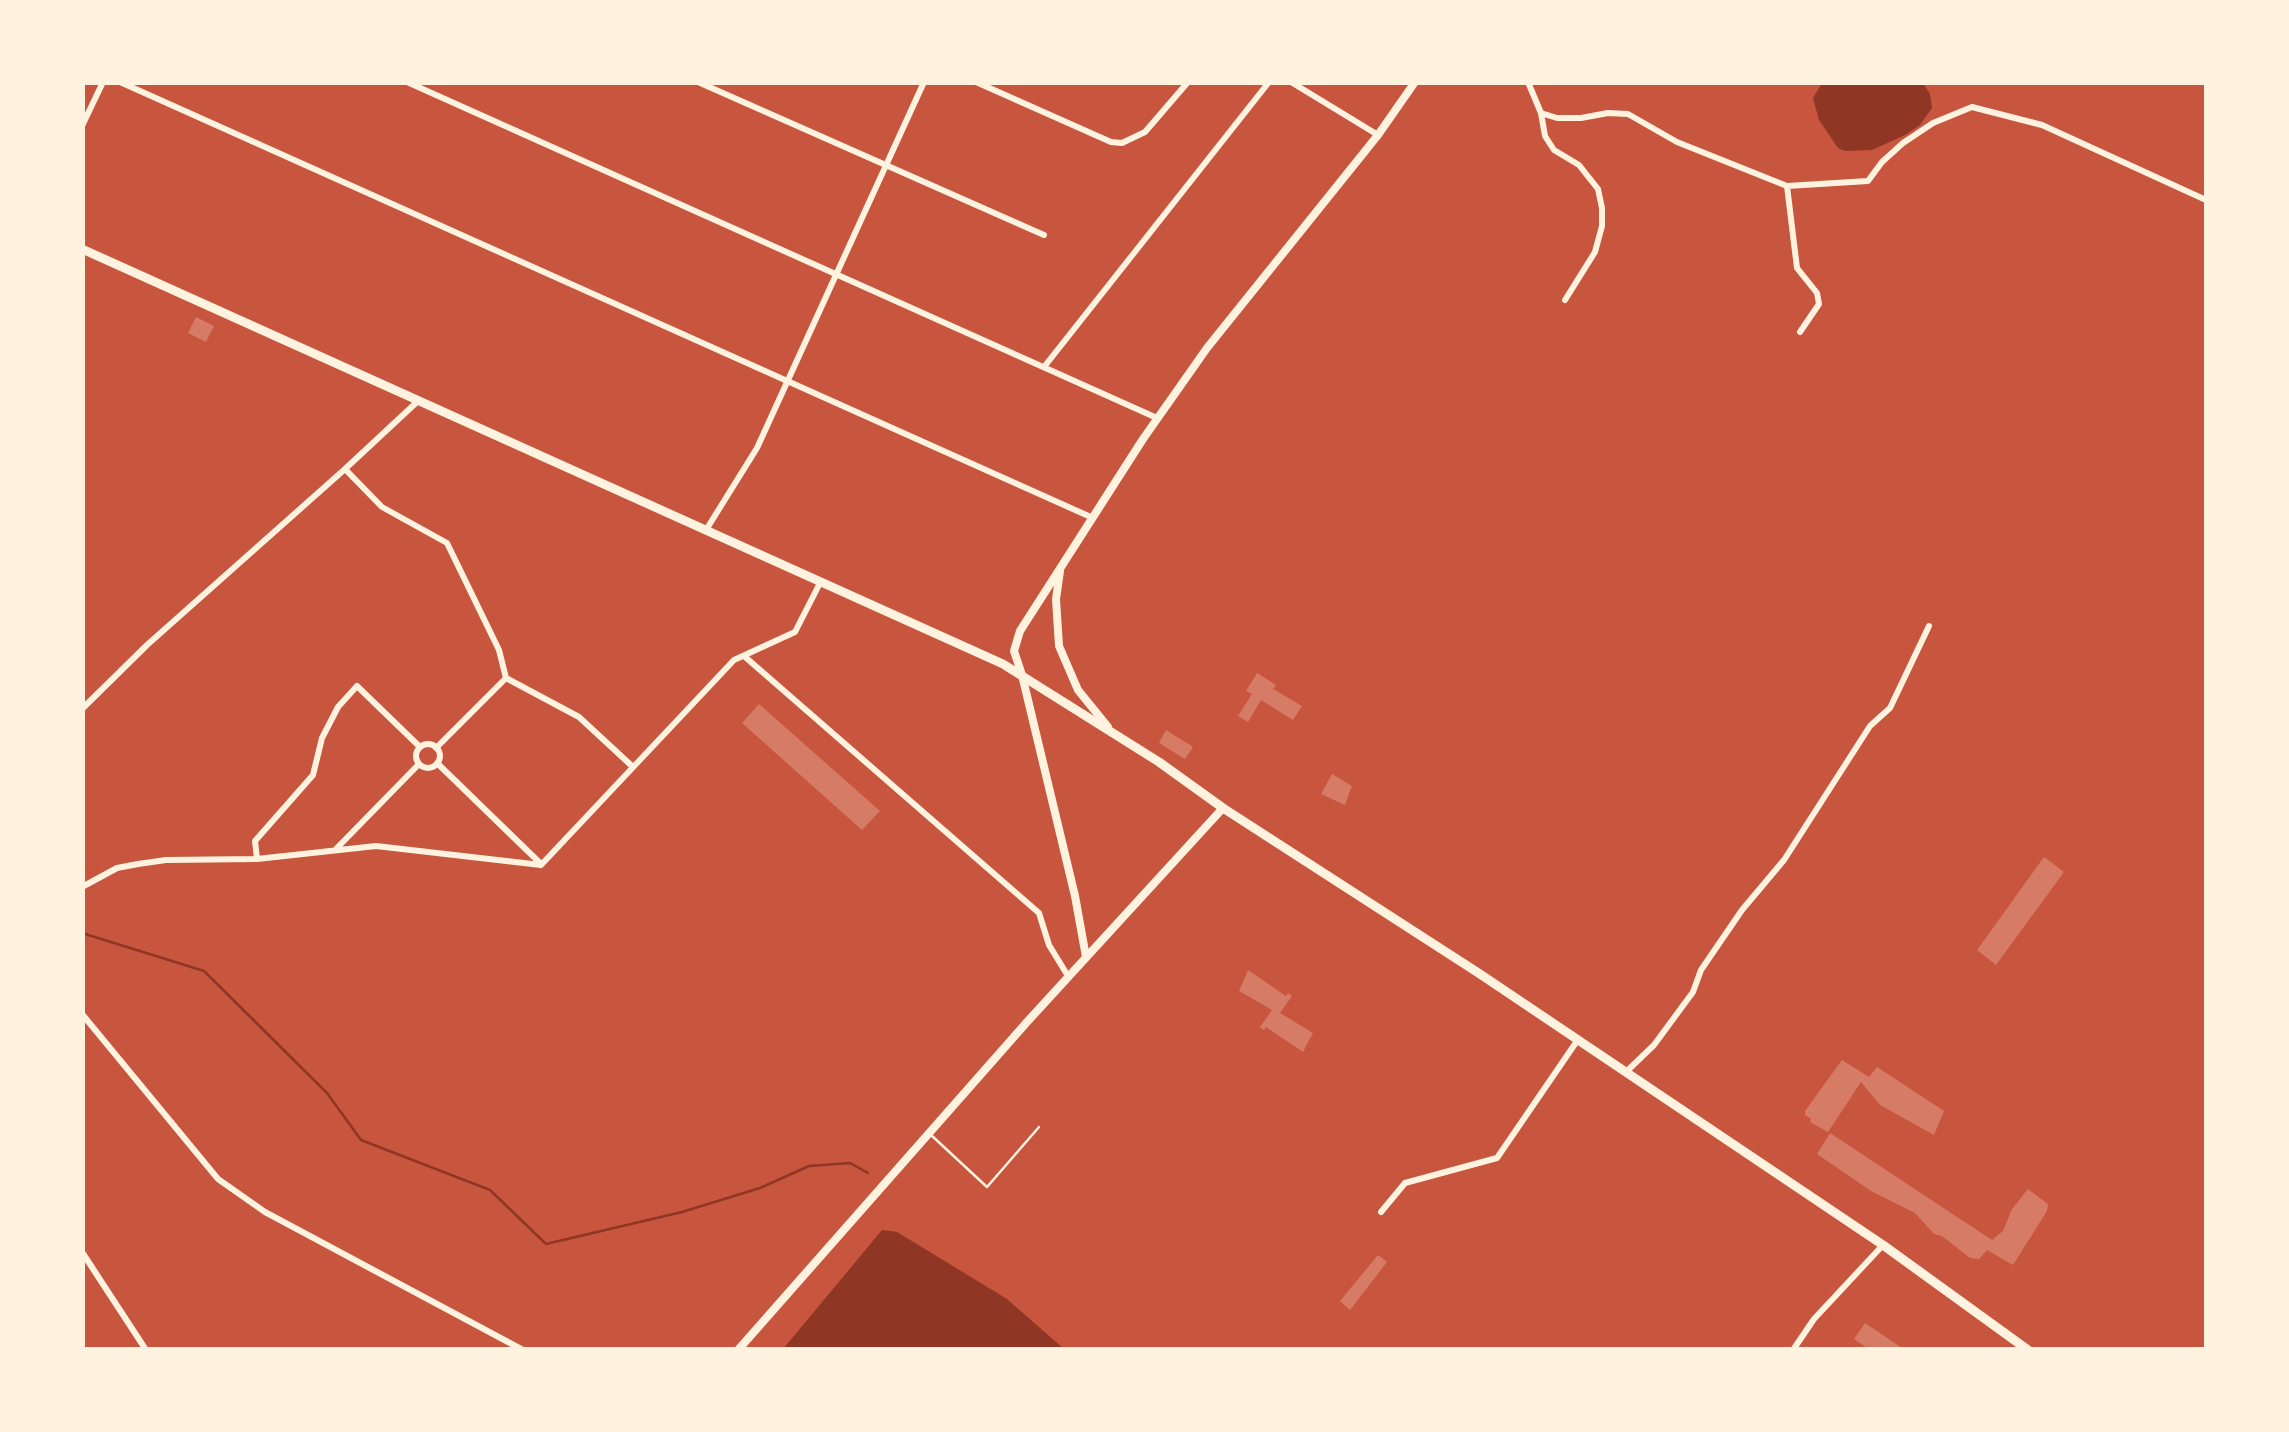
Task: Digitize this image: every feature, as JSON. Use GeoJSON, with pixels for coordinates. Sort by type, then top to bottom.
{"type":"FeatureCollection","features":[{"type":"Feature","properties":{"kind":"main road"},"geometry":{"type":"LineString","coordinates":[[1086,957],[1014,651],[1020,631],[1157,418],[1207,348],[1378,135],[1415,82]]}},
{"type":"Feature","properties":{"kind":"main road"},"geometry":{"type":"LineString","coordinates":[[82,249],[1022,675],[1883,1246],[2028,1350]]}},
{"type":"Feature","properties":{"kind":"main road"},"geometry":{"type":"LineString","coordinates":[[1061,567],[1056,600],[1059,646],[1080,692],[1113,732]]}},
{"type":"Feature","properties":{"kind":"main road"},"geometry":{"type":"LineString","coordinates":[[738,1350],[1068,976],[1224,808]]}},
{"type":"Feature","properties":{"kind":"street"},"geometry":{"type":"LineString","coordinates":[[82,126],[102,82]]}},
{"type":"Feature","properties":{"kind":"street"},"geometry":{"type":"LineString","coordinates":[[120,82],[1092,518]]}},
{"type":"Feature","properties":{"kind":"street"},"geometry":{"type":"LineString","coordinates":[[407,82],[1157,418]]}},
{"type":"Feature","properties":{"kind":"street"},"geometry":{"type":"LineString","coordinates":[[698,82],[1044,235]]}},
{"type":"Feature","properties":{"kind":"street"},"geometry":{"type":"LineString","coordinates":[[706,531],[751,458],[924,82]]}},
{"type":"Feature","properties":{"kind":"street"},"geometry":{"type":"LineString","coordinates":[[976,82],[1122,144],[1145,132],[1188,82]]}},
{"type":"Feature","properties":{"kind":"street"},"geometry":{"type":"LineString","coordinates":[[1044,366],[1269,82]]}},
{"type":"Feature","properties":{"kind":"street"},"geometry":{"type":"LineString","coordinates":[[1291,82],[1378,135]]}},
{"type":"Feature","properties":{"kind":"street"},"geometry":{"type":"LineString","coordinates":[[1528,82],[1541,113],[1545,136],[1554,150],[1579,164],[1598,189],[1602,208],[1595,252],[1564,300]]}},
{"type":"Feature","properties":{"kind":"street"},"geometry":{"type":"LineString","coordinates":[[1541,113],[1557,118],[1628,114],[1677,142],[1786,186],[1868,182],[1903,142],[1933,123],[1972,108],[2042,126],[2206,200]]}},
{"type":"Feature","properties":{"kind":"street"},"geometry":{"type":"LineString","coordinates":[[1786,186],[1797,268],[1817,293],[1819,304],[1800,332]]}},
{"type":"Feature","properties":{"kind":"street"},"geometry":{"type":"LineString","coordinates":[[82,709],[146,645],[346,470],[418,400]]}},
{"type":"Feature","properties":{"kind":"street"},"geometry":{"type":"LineString","coordinates":[[346,470],[382,508],[447,542],[488,624],[506,678],[579,717],[633,767]]}},
{"type":"Feature","properties":{"kind":"street"},"geometry":{"type":"LineString","coordinates":[[541,864],[734,660],[795,632],[820,584]]}},
{"type":"Feature","properties":{"kind":"street"},"geometry":{"type":"LineString","coordinates":[[1624,1074],[1654,1046],[1742,910],[1784,860],[1870,726],[1890,708],[1929,626]]}},
{"type":"Feature","properties":{"kind":"street"},"geometry":{"type":"LineString","coordinates":[[744,656],[1040,913],[1049,945],[1068,976]]}},
{"type":"Feature","properties":{"kind":"street"},"geometry":{"type":"LineString","coordinates":[[436,748],[506,678]]}},
{"type":"Feature","properties":{"kind":"street"},"geometry":{"type":"LineString","coordinates":[[257,860],[254,841],[313,774],[322,738],[338,706],[357,686],[420,748]]}},
{"type":"Feature","properties":{"kind":"street"},"geometry":{"type":"LineString","coordinates":[[426,744],[436,748],[440,755],[437,763],[428,768],[419,764],[416,754],[420,748],[426,744]]}},
{"type":"Feature","properties":{"kind":"street"},"geometry":{"type":"LineString","coordinates":[[437,763],[541,864]]}},
{"type":"Feature","properties":{"kind":"street"},"geometry":{"type":"LineString","coordinates":[[336,849],[419,764]]}},
{"type":"Feature","properties":{"kind":"street"},"geometry":{"type":"LineString","coordinates":[[82,886],[118,868],[166,860],[257,860],[376,846],[541,864]]}},
{"type":"Feature","properties":{"kind":"street"},"geometry":{"type":"LineString","coordinates":[[82,1014],[218,1179],[297,1230],[523,1350]]}},
{"type":"Feature","properties":{"kind":"street"},"geometry":{"type":"LineString","coordinates":[[1380,1212],[1405,1184],[1497,1158],[1577,1041]]}},
{"type":"Feature","properties":{"kind":"street"},"geometry":{"type":"LineString","coordinates":[[1793,1350],[1814,1319],[1883,1246]]}},
{"type":"Feature","properties":{"kind":"street"},"geometry":{"type":"LineString","coordinates":[[82,1252],[146,1350]]}},
{"type":"Feature","properties":{"kind":"lane"},"geometry":{"type":"LineString","coordinates":[[930,1134],[987,1187],[1039,1127]]}},
{"type":"Feature","properties":{"kind":"shaded area"},"geometry":{"type":"Polygon","coordinates":[[[1822,83],[1923,83],[1932,108],[1920,125],[1905,135],[1872,150],[1845,151],[1838,148],[1819,120],[1813,98],[1822,83]]]}},
{"type":"Feature","properties":{"kind":"shaded area"},"geometry":{"type":"Polygon","coordinates":[[[882,1230],[897,1232],[1007,1299],[1064,1349],[783,1349],[882,1230]]]}},
{"type":"Feature","properties":{"kind":"building"},"geometry":{"type":"Polygon","coordinates":[[[196,317],[214,326],[206,342],[188,333],[196,317]]]}},
{"type":"Feature","properties":{"kind":"building"},"geometry":{"type":"Polygon","coordinates":[[[1257,673],[1276,685],[1273,689],[1302,706],[1293,720],[1261,700],[1248,722],[1238,716],[1252,694],[1246,691],[1257,673]]]}},
{"type":"Feature","properties":{"kind":"building"},"geometry":{"type":"Polygon","coordinates":[[[759,704],[880,811],[862,830],[742,723],[759,704]]]}},
{"type":"Feature","properties":{"kind":"building"},"geometry":{"type":"Polygon","coordinates":[[[1166,730],[1193,747],[1185,759],[1159,743],[1166,730]]]}},
{"type":"Feature","properties":{"kind":"building"},"geometry":{"type":"Polygon","coordinates":[[[1332,774],[1352,786],[1345,805],[1321,794],[1332,774]]]}},
{"type":"Feature","properties":{"kind":"building"},"geometry":{"type":"Polygon","coordinates":[[[2044,857],[2064,872],[1996,965],[1977,950],[2044,857]]]}},
{"type":"Feature","properties":{"kind":"building"},"geometry":{"type":"Polygon","coordinates":[[[1248,970],[1286,996],[1292,996],[1280,1013],[1313,1033],[1303,1052],[1266,1027],[1260,1027],[1272,1010],[1239,991],[1248,970]]]}},
{"type":"Feature","properties":{"kind":"building"},"geometry":{"type":"Polygon","coordinates":[[[1842,1060],[1869,1077],[1877,1067],[1944,1111],[1934,1135],[1880,1105],[1861,1082],[1828,1132],[1810,1122],[1805,1111],[1842,1060]]]}},
{"type":"Feature","properties":{"kind":"building"},"geometry":{"type":"Polygon","coordinates":[[[1830,1133],[1992,1240],[2003,1231],[2012,1209],[2028,1189],[2048,1204],[2047,1211],[2013,1265],[1987,1250],[1979,1259],[1970,1258],[1934,1234],[1915,1213],[1871,1191],[1817,1154],[1830,1133]]]}},
{"type":"Feature","properties":{"kind":"building"},"geometry":{"type":"Polygon","coordinates":[[[1378,1255],[1387,1262],[1350,1310],[1340,1301],[1378,1255]]]}},
{"type":"Feature","properties":{"kind":"building"},"geometry":{"type":"Polygon","coordinates":[[[1865,1323],[1905,1350],[1870,1350],[1854,1339],[1865,1323]]]}},
{"type":"Feature","properties":{"kind":"waterway"},"geometry":{"type":"LineString","coordinates":[[82,933],[204,971],[327,1093],[361,1140],[490,1190],[546,1244],[682,1212],[760,1188],[809,1166],[850,1163],[868,1173]]}}]}
